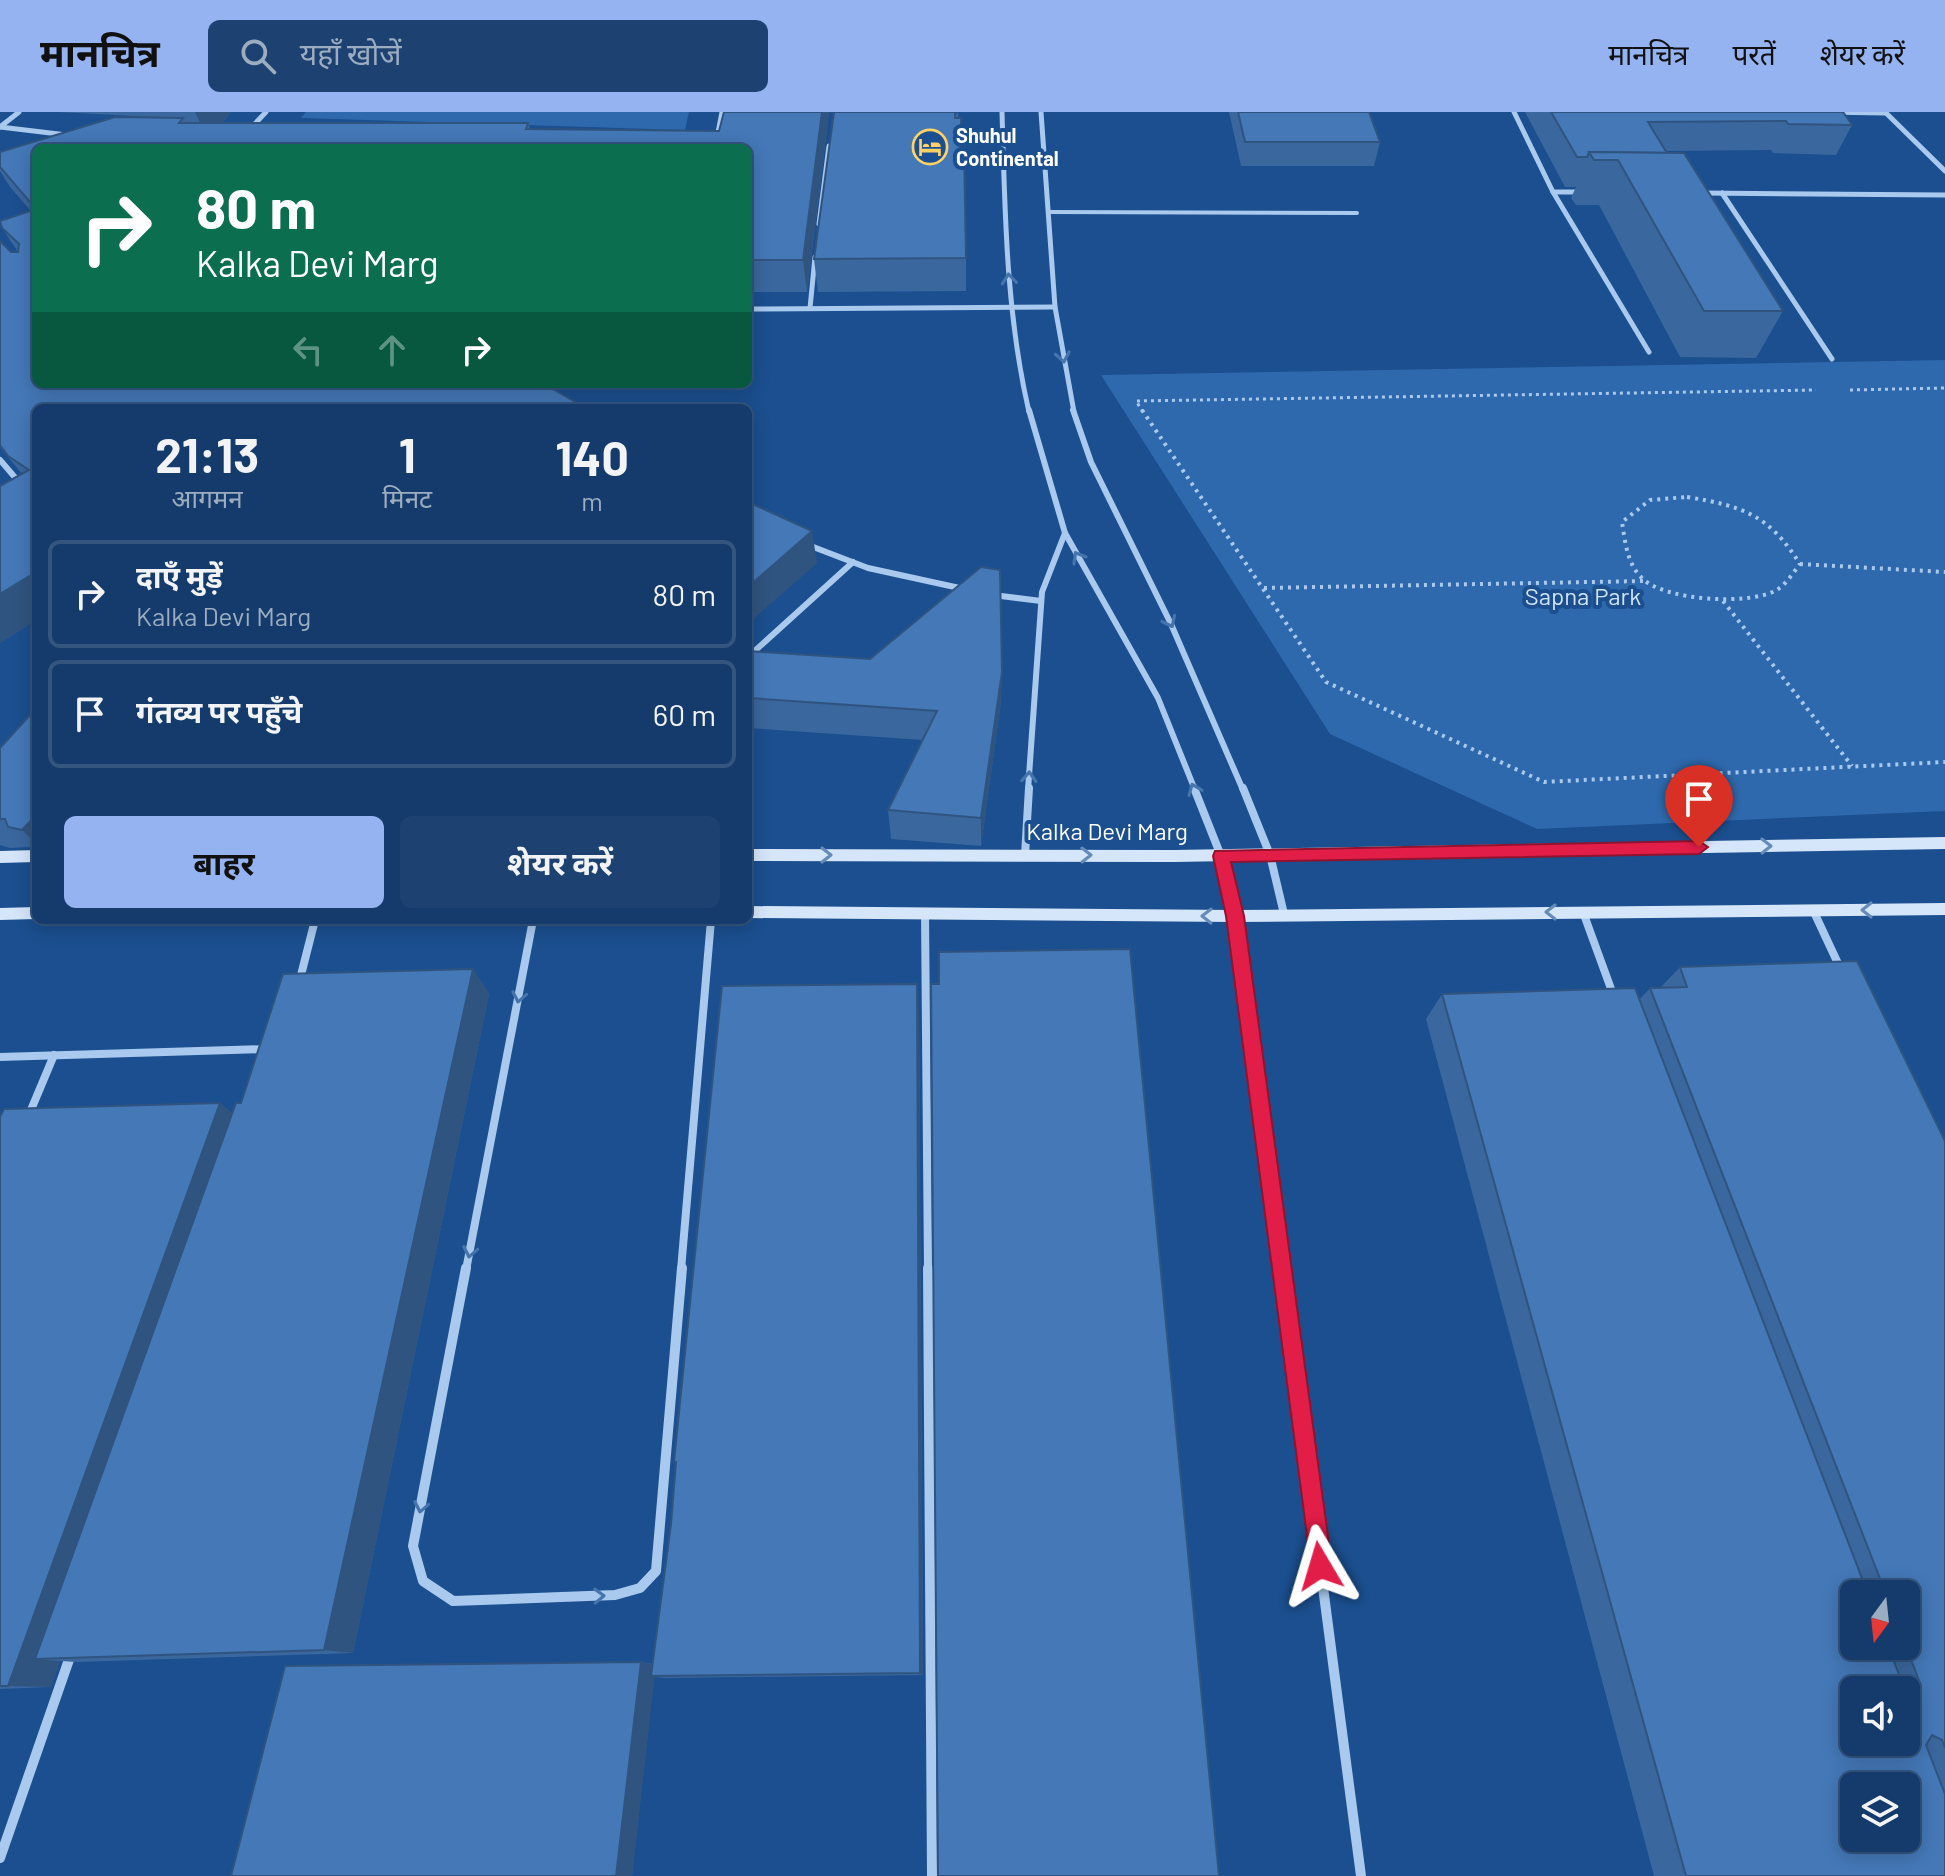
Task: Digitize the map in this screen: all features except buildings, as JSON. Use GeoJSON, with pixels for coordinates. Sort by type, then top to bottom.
{"type":"FeatureCollection","features":[{"type":"Feature","properties":{"kind":"street"},"geometry":{"type":"LineString","coordinates":[[0,127],[19,112]]}},
{"type":"Feature","properties":{"kind":"street"},"geometry":{"type":"LineString","coordinates":[[246,134],[266,112]]}},
{"type":"Feature","properties":{"kind":"street"},"geometry":{"type":"LineString","coordinates":[[716,144],[722,112]]}},
{"type":"Feature","properties":{"kind":"street"},"geometry":{"type":"LineString","coordinates":[[1002,112],[1006,254],[1020,372],[1065,533],[1158,698],[1221,856],[1235,916],[1361,1876]]}},
{"type":"Feature","properties":{"kind":"street"},"geometry":{"type":"LineString","coordinates":[[1041,112],[1055,307],[1071,403],[1091,462],[1171,624],[1270,855],[1284,914]]}},
{"type":"Feature","properties":{"kind":"street"},"geometry":{"type":"LineString","coordinates":[[1514,112],[1553,192],[1649,352]]}},
{"type":"Feature","properties":{"kind":"street"},"geometry":{"type":"LineString","coordinates":[[1821,112],[1886,113],[1945,171]]}},
{"type":"Feature","properties":{"kind":"street"},"geometry":{"type":"LineString","coordinates":[[0,127],[75,136]]}},
{"type":"Feature","properties":{"kind":"street"},"geometry":{"type":"LineString","coordinates":[[819,227],[830,142]]}},
{"type":"Feature","properties":{"kind":"street"},"geometry":{"type":"LineString","coordinates":[[1553,192],[1599,192]]}},
{"type":"Feature","properties":{"kind":"street"},"geometry":{"type":"LineString","coordinates":[[1692,193],[1945,195]]}},
{"type":"Feature","properties":{"kind":"street"},"geometry":{"type":"LineString","coordinates":[[1722,193],[1832,359]]}},
{"type":"Feature","properties":{"kind":"street"},"geometry":{"type":"LineString","coordinates":[[810,308],[816,255]]}},
{"type":"Feature","properties":{"kind":"street"},"geometry":{"type":"LineString","coordinates":[[752,309],[1055,307]]}},
{"type":"Feature","properties":{"kind":"street"},"geometry":{"type":"LineString","coordinates":[[0,460],[32,496]]}},
{"type":"Feature","properties":{"kind":"street"},"geometry":{"type":"LineString","coordinates":[[22,506],[32,501]]}},
{"type":"Feature","properties":{"kind":"street"},"geometry":{"type":"LineString","coordinates":[[1025,855],[1041,601],[1065,533]]}},
{"type":"Feature","properties":{"kind":"street"},"geometry":{"type":"LineString","coordinates":[[801,542],[853,562],[970,590]]}},
{"type":"Feature","properties":{"kind":"street"},"geometry":{"type":"LineString","coordinates":[[752,653],[853,562]]}},
{"type":"Feature","properties":{"kind":"street"},"geometry":{"type":"LineString","coordinates":[[985,593],[1041,601]]}},
{"type":"Feature","properties":{"kind":"street","name":"Kalka Devi Marg"},"geometry":{"type":"LineString","coordinates":[[752,855],[1221,856],[1945,843]]}},
{"type":"Feature","properties":{"kind":"street"},"geometry":{"type":"LineString","coordinates":[[0,857],[32,856]]}},
{"type":"Feature","properties":{"kind":"street"},"geometry":{"type":"LineString","coordinates":[[752,912],[1235,916],[1945,909]]}},
{"type":"Feature","properties":{"kind":"street"},"geometry":{"type":"LineString","coordinates":[[1813,910],[1844,976]]}},
{"type":"Feature","properties":{"kind":"street"},"geometry":{"type":"LineString","coordinates":[[1583,912],[1621,1014]]}},
{"type":"Feature","properties":{"kind":"street"},"geometry":{"type":"LineString","coordinates":[[0,914],[32,913]]}},
{"type":"Feature","properties":{"kind":"street"},"geometry":{"type":"LineString","coordinates":[[925,913],[932,1876]]}},
{"type":"Feature","properties":{"kind":"street"},"geometry":{"type":"LineString","coordinates":[[298,989],[314,924]]}},
{"type":"Feature","properties":{"kind":"street"},"geometry":{"type":"LineString","coordinates":[[532,924],[413,1546],[417,1572],[431,1591],[453,1601],[615,1595],[640,1588],[656,1571],[711,924]]}},
{"type":"Feature","properties":{"kind":"street"},"geometry":{"type":"LineString","coordinates":[[0,1057],[281,1049]]}},
{"type":"Feature","properties":{"kind":"street"},"geometry":{"type":"LineString","coordinates":[[24,1128],[54,1055]]}},
{"type":"Feature","properties":{"kind":"street"},"geometry":{"type":"LineString","coordinates":[[0,1858],[78,1634]]}},
{"type":"Feature","properties":{"kind":"lane"},"geometry":{"type":"LineString","coordinates":[[1048,212],[1357,213]]}},
{"type":"Feature","properties":{"kind":"path"},"geometry":{"type":"LineString","coordinates":[[1850,390],[1945,388]]}},
{"type":"Feature","properties":{"kind":"path"},"geometry":{"type":"LineString","coordinates":[[1818,390],[1136,401],[1326,682],[1544,782],[1945,762]]}},
{"type":"Feature","properties":{"kind":"path"},"geometry":{"type":"LineString","coordinates":[[1645,581],[1626,555],[1622,522],[1650,500],[1687,497],[1741,505],[1782,533],[1800,564]]}},
{"type":"Feature","properties":{"kind":"path"},"geometry":{"type":"LineString","coordinates":[[1263,588],[1645,581],[1677,593],[1723,601],[1776,591],[1800,564]]}},
{"type":"Feature","properties":{"kind":"path"},"geometry":{"type":"LineString","coordinates":[[1800,564],[1945,572]]}},
{"type":"Feature","properties":{"kind":"path"},"geometry":{"type":"LineString","coordinates":[[1723,601],[1852,767]]}},
{"type":"Feature","properties":{"kind":"green space"},"geometry":{"type":"Polygon","coordinates":[[[306,112],[689,112],[685,130],[301,118],[306,112]]]}},
{"type":"Feature","properties":{"kind":"green space","name":"Sapna Park"},"geometry":{"type":"Polygon","coordinates":[[[1945,360],[1945,811],[1537,829],[1330,734],[1101,375],[1945,360]]]}},
{"type":"Feature","properties":{"kind":"place","name":"Shuhul Continental"},"geometry":{"type":"Point","coordinates":[930,147]}},
{"type":"Feature","properties":{"kind":"route"},"geometry":{"type":"LineString","coordinates":[[1320,1566],[1235,916],[1221,856],[1699,847]]}}]}
